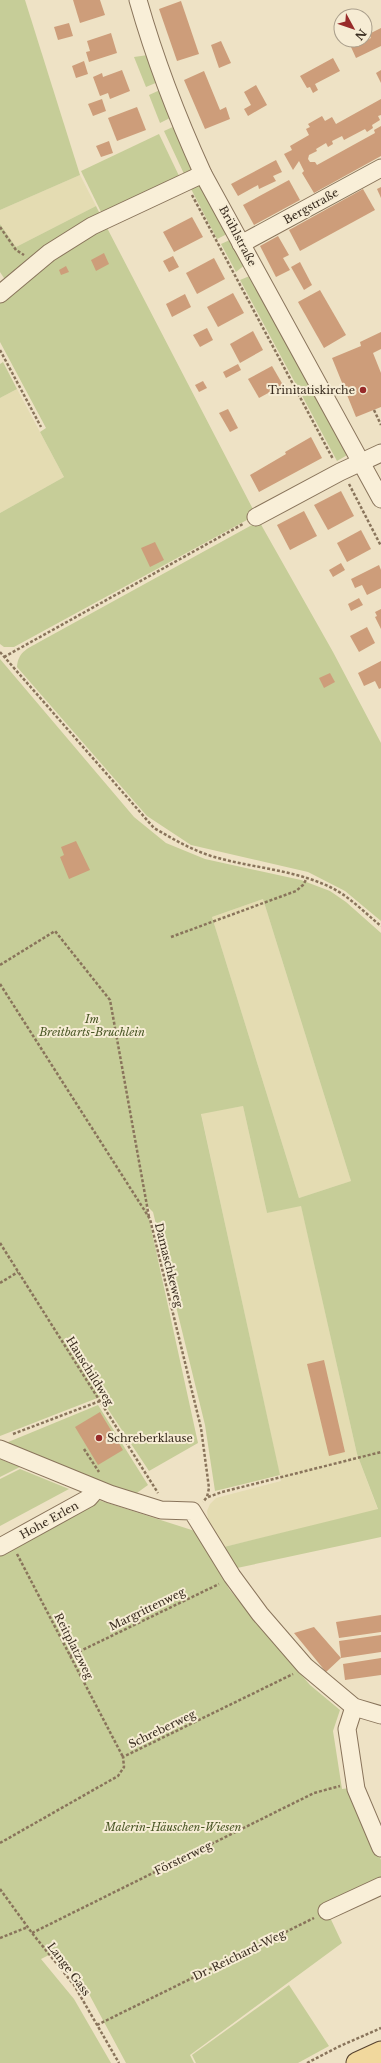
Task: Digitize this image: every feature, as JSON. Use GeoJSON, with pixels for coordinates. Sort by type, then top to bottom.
{"type":"FeatureCollection","features":[{"type":"Feature","properties":{"kind":"main road"},"geometry":{"type":"LineString","coordinates":[[357,2063],[381,2052]]}},
{"type":"Feature","properties":{"kind":"street","name":"Brühlstraße"},"geometry":{"type":"LineString","coordinates":[[138,0],[151,47],[178,121],[204,174],[381,499]]}},
{"type":"Feature","properties":{"kind":"street","name":"Bergstraße"},"geometry":{"type":"LineString","coordinates":[[242,244],[381,168]]}},
{"type":"Feature","properties":{"kind":"street"},"geometry":{"type":"LineString","coordinates":[[0,294],[40,261],[92,226],[204,174]]}},
{"type":"Feature","properties":{"kind":"street"},"geometry":{"type":"LineString","coordinates":[[256,517],[341,472],[381,453]]}},
{"type":"Feature","properties":{"kind":"street"},"geometry":{"type":"LineString","coordinates":[[0,1449],[96,1490],[161,1510],[192,1511],[232,1576],[260,1614],[305,1666],[354,1707],[381,1715]]}},
{"type":"Feature","properties":{"kind":"street","name":"Hohe Erlen"},"geometry":{"type":"LineString","coordinates":[[5,1544],[89,1498],[96,1490]]}},
{"type":"Feature","properties":{"kind":"street"},"geometry":{"type":"LineString","coordinates":[[354,1707],[347,1729],[356,1789],[381,1848]]}},
{"type":"Feature","properties":{"kind":"street"},"geometry":{"type":"LineString","coordinates":[[327,1911],[381,1886]]}},
{"type":"Feature","properties":{"kind":"path"},"geometry":{"type":"LineString","coordinates":[[185,183],[381,546]]}},
{"type":"Feature","properties":{"kind":"path"},"geometry":{"type":"LineString","coordinates":[[0,227],[16,250],[40,261]]}},
{"type":"Feature","properties":{"kind":"path"},"geometry":{"type":"LineString","coordinates":[[0,350],[41,427]]}},
{"type":"Feature","properties":{"kind":"path"},"geometry":{"type":"LineString","coordinates":[[374,410],[381,425]]}},
{"type":"Feature","properties":{"kind":"path"},"geometry":{"type":"LineString","coordinates":[[4,657],[256,517]]}},
{"type":"Feature","properties":{"kind":"path"},"geometry":{"type":"LineString","coordinates":[[0,652],[154,828],[185,847],[213,856],[307,878],[331,887],[381,926]]}},
{"type":"Feature","properties":{"kind":"path"},"geometry":{"type":"LineString","coordinates":[[171,936],[296,891],[303,885],[307,878]]}},
{"type":"Feature","properties":{"kind":"path"},"geometry":{"type":"LineString","coordinates":[[0,966],[55,931],[110,1000],[150,1219]]}},
{"type":"Feature","properties":{"kind":"path","name":"Damaschkeweg"},"geometry":{"type":"LineString","coordinates":[[0,984],[150,1219],[201,1428],[209,1488],[207,1497]]}},
{"type":"Feature","properties":{"kind":"path","name":"Hauschildweg"},"geometry":{"type":"LineString","coordinates":[[0,1243],[162,1499],[161,1510]]}},
{"type":"Feature","properties":{"kind":"path"},"geometry":{"type":"LineString","coordinates":[[0,1283],[18,1272]]}},
{"type":"Feature","properties":{"kind":"path"},"geometry":{"type":"LineString","coordinates":[[13,1434],[100,1401]]}},
{"type":"Feature","properties":{"kind":"path"},"geometry":{"type":"LineString","coordinates":[[192,1511],[207,1497],[222,1492],[381,1452]]}},
{"type":"Feature","properties":{"kind":"path","name":"Reitplatzweg"},"geometry":{"type":"LineString","coordinates":[[5,1544],[70,1656],[123,1757]]}},
{"type":"Feature","properties":{"kind":"path","name":"Margrittenweg"},"geometry":{"type":"LineString","coordinates":[[70,1656],[232,1576]]}},
{"type":"Feature","properties":{"kind":"path","name":"Schreberweg"},"geometry":{"type":"LineString","coordinates":[[0,1843],[118,1776],[124,1767],[123,1757],[300,1670],[305,1666]]}},
{"type":"Feature","properties":{"kind":"path","name":"Försterweg"},"geometry":{"type":"LineString","coordinates":[[32,1933],[314,1793],[355,1783]]}},
{"type":"Feature","properties":{"kind":"path","name":"Lange Gass"},"geometry":{"type":"LineString","coordinates":[[0,1889],[32,1933],[74,1984],[119,2063]]}},
{"type":"Feature","properties":{"kind":"path"},"geometry":{"type":"LineString","coordinates":[[0,1896],[4,1894]]}},
{"type":"Feature","properties":{"kind":"path","name":"Dr. Reichard-Weg"},"geometry":{"type":"LineString","coordinates":[[97,2025],[327,1911]]}},
{"type":"Feature","properties":{"kind":"path"},"geometry":{"type":"LineString","coordinates":[[0,1938],[28,1927]]}},
{"type":"Feature","properties":{"kind":"path"},"geometry":{"type":"LineString","coordinates":[[308,2063],[338,2047],[381,2028]]}},
{"type":"Feature","properties":{"kind":"shaded area"},"geometry":{"type":"Polygon","coordinates":[[[80,175],[96,206],[16,247],[0,224],[0,210],[80,175]]]}},
{"type":"Feature","properties":{"kind":"shaded area"},"geometry":{"type":"Polygon","coordinates":[[[17,389],[64,477],[0,513],[0,398],[17,389]]]}},
{"type":"Feature","properties":{"kind":"shaded area"},"geometry":{"type":"Polygon","coordinates":[[[263,899],[351,1181],[299,1198],[212,917],[263,899]]]}},
{"type":"Feature","properties":{"kind":"shaded area"},"geometry":{"type":"Polygon","coordinates":[[[243,1106],[267,1213],[301,1205],[357,1454],[378,1510],[224,1547],[208,1519],[207,1511],[210,1504],[216,1498],[281,1481],[201,1113],[243,1106]]]}},
{"type":"Feature","properties":{"kind":"green space"},"geometry":{"type":"Polygon","coordinates":[[[0,0],[25,0],[80,175],[0,210],[0,0]]]}},
{"type":"Feature","properties":{"kind":"green space"},"geometry":{"type":"Polygon","coordinates":[[[148,55],[158,82],[146,87],[134,57],[148,55]]]}},
{"type":"Feature","properties":{"kind":"green space"},"geometry":{"type":"Polygon","coordinates":[[[160,90],[172,117],[160,123],[149,95],[160,90]]]}},
{"type":"Feature","properties":{"kind":"green space"},"geometry":{"type":"Polygon","coordinates":[[[175,126],[195,168],[185,176],[164,131],[175,126]]]}},
{"type":"Feature","properties":{"kind":"green space"},"geometry":{"type":"Polygon","coordinates":[[[159,134],[181,180],[103,216],[81,171],[159,134]]]}},
{"type":"Feature","properties":{"kind":"green space"},"geometry":{"type":"Polygon","coordinates":[[[198,181],[229,233],[217,239],[189,185],[198,181]]]}},
{"type":"Feature","properties":{"kind":"green space"},"geometry":{"type":"Polygon","coordinates":[[[96,206],[102,218],[6,281],[0,272],[0,224],[16,247],[96,206]]]}},
{"type":"Feature","properties":{"kind":"green space"},"geometry":{"type":"Polygon","coordinates":[[[105,224],[256,515],[14,647],[4,647],[0,644],[0,513],[64,477],[40,432],[46,428],[0,342],[0,298],[48,259],[105,224]]]}},
{"type":"Feature","properties":{"kind":"green space"},"geometry":{"type":"Polygon","coordinates":[[[232,239],[246,264],[236,272],[221,244],[232,239]]]}},
{"type":"Feature","properties":{"kind":"green space"},"geometry":{"type":"Polygon","coordinates":[[[252,275],[349,454],[337,461],[240,280],[252,275]]]}},
{"type":"Feature","properties":{"kind":"green space"},"geometry":{"type":"Polygon","coordinates":[[[3,362],[17,389],[0,398],[0,364],[3,362]]]}},
{"type":"Feature","properties":{"kind":"green space"},"geometry":{"type":"Polygon","coordinates":[[[259,521],[333,652],[381,743],[381,921],[345,891],[308,872],[191,845],[147,816],[17,667],[19,657],[28,648],[259,521]]]}},
{"type":"Feature","properties":{"kind":"green space","name":"Im Breitbarts-Bruchlein"},"geometry":{"type":"Polygon","coordinates":[[[0,659],[134,817],[166,843],[205,859],[301,880],[330,891],[346,902],[381,933],[381,1537],[237,1568],[224,1547],[378,1509],[357,1454],[301,1206],[267,1213],[243,1106],[201,1114],[280,1475],[215,1491],[205,1425],[153,1212],[146,1205],[198,1443],[149,1471],[100,1397],[0,1436],[0,659]],[[263,899],[212,917],[299,1198],[351,1181],[263,899]]]}},
{"type":"Feature","properties":{"kind":"green space"},"geometry":{"type":"Polygon","coordinates":[[[98,1405],[148,1485],[134,1495],[1,1445],[98,1405]]]}},
{"type":"Feature","properties":{"kind":"green space"},"geometry":{"type":"Polygon","coordinates":[[[0,1459],[20,1467],[0,1477],[0,1459]]]}},
{"type":"Feature","properties":{"kind":"green space"},"geometry":{"type":"Polygon","coordinates":[[[20,1469],[69,1489],[0,1526],[0,1479],[20,1469]]]}},
{"type":"Feature","properties":{"kind":"green space","name":"Malerin-Häuschen-Wiesen"},"geometry":{"type":"Polygon","coordinates":[[[95,1499],[198,1532],[229,1589],[310,1685],[340,1710],[333,1731],[342,1789],[351,1788],[381,1860],[381,1882],[326,1909],[342,1943],[190,2055],[194,2063],[126,2063],[89,1994],[55,1952],[41,1959],[74,1999],[111,2063],[0,2063],[0,1551],[95,1499]]]}},
{"type":"Feature","properties":{"kind":"green space"},"geometry":{"type":"Polygon","coordinates":[[[289,1985],[329,2046],[298,2063],[196,2063],[192,2055],[289,1985]]]}},
{"type":"Feature","properties":{"kind":"building"},"geometry":{"type":"Polygon","coordinates":[[[73,0],[100,0],[105,15],[80,23],[73,0]]]}},
{"type":"Feature","properties":{"kind":"building"},"geometry":{"type":"Polygon","coordinates":[[[181,1],[199,54],[177,61],[159,9],[181,1]]]}},
{"type":"Feature","properties":{"kind":"building"},"geometry":{"type":"Polygon","coordinates":[[[69,23],[73,36],[58,40],[54,27],[69,23]]]}},
{"type":"Feature","properties":{"kind":"building"},"geometry":{"type":"Polygon","coordinates":[[[381,28],[381,46],[356,58],[351,48],[373,48],[373,32],[381,28]]]}},
{"type":"Feature","properties":{"kind":"building"},"geometry":{"type":"Polygon","coordinates":[[[111,33],[117,53],[89,62],[86,52],[90,51],[87,41],[111,33]]]}},
{"type":"Feature","properties":{"kind":"building"},"geometry":{"type":"Polygon","coordinates":[[[221,41],[231,63],[219,68],[211,45],[221,41]]]}},
{"type":"Feature","properties":{"kind":"building"},"geometry":{"type":"Polygon","coordinates":[[[333,58],[340,71],[315,84],[318,90],[313,93],[310,87],[307,88],[300,76],[333,58]]]}},
{"type":"Feature","properties":{"kind":"building"},"geometry":{"type":"Polygon","coordinates":[[[84,61],[88,74],[76,78],[72,66],[84,61]]]}},
{"type":"Feature","properties":{"kind":"building"},"geometry":{"type":"Polygon","coordinates":[[[122,70],[130,91],[110,99],[108,93],[100,96],[93,77],[102,73],[103,77],[122,70]]]}},
{"type":"Feature","properties":{"kind":"building"},"geometry":{"type":"Polygon","coordinates":[[[381,70],[381,83],[376,73],[381,70]]]}},
{"type":"Feature","properties":{"kind":"building"},"geometry":{"type":"Polygon","coordinates":[[[204,71],[220,110],[226,107],[230,119],[205,129],[184,80],[204,71]]]}},
{"type":"Feature","properties":{"kind":"building"},"geometry":{"type":"Polygon","coordinates":[[[256,85],[267,105],[248,116],[244,109],[251,105],[244,92],[256,85]]]}},
{"type":"Feature","properties":{"kind":"building"},"geometry":{"type":"Polygon","coordinates":[[[102,99],[106,111],[93,116],[88,104],[102,99]]]}},
{"type":"Feature","properties":{"kind":"building"},"geometry":{"type":"Polygon","coordinates":[[[381,99],[381,115],[378,116],[380,120],[372,125],[373,128],[367,132],[365,129],[344,140],[342,136],[332,141],[333,144],[328,147],[326,143],[316,149],[317,151],[309,155],[308,159],[310,162],[315,162],[317,165],[375,133],[374,130],[381,126],[381,156],[314,193],[302,173],[304,171],[299,161],[293,170],[284,154],[292,150],[290,146],[309,135],[306,129],[310,127],[308,124],[322,116],[325,121],[332,117],[336,124],[381,99]]]}},
{"type":"Feature","properties":{"kind":"building"},"geometry":{"type":"Polygon","coordinates":[[[137,107],[146,130],[117,141],[108,118],[137,107]]]}},
{"type":"Feature","properties":{"kind":"building"},"geometry":{"type":"Polygon","coordinates":[[[109,141],[113,153],[101,157],[96,146],[109,141]]]}},
{"type":"Feature","properties":{"kind":"building"},"geometry":{"type":"Polygon","coordinates":[[[276,160],[282,172],[273,176],[276,181],[259,189],[258,185],[238,196],[231,184],[276,160]]]}},
{"type":"Feature","properties":{"kind":"building"},"geometry":{"type":"Polygon","coordinates":[[[289,180],[300,200],[254,225],[243,205],[289,180]]]}},
{"type":"Feature","properties":{"kind":"building"},"geometry":{"type":"Polygon","coordinates":[[[381,187],[381,198],[377,189],[381,187]]]}},
{"type":"Feature","properties":{"kind":"building"},"geometry":{"type":"Polygon","coordinates":[[[363,189],[375,210],[300,251],[289,230],[363,189]]]}},
{"type":"Feature","properties":{"kind":"building"},"geometry":{"type":"Polygon","coordinates":[[[192,217],[203,237],[174,252],[163,232],[192,217]]]}},
{"type":"Feature","properties":{"kind":"building"},"geometry":{"type":"Polygon","coordinates":[[[278,236],[289,255],[283,258],[290,270],[276,277],[260,246],[278,236]]]}},
{"type":"Feature","properties":{"kind":"building"},"geometry":{"type":"Polygon","coordinates":[[[104,253],[109,264],[96,271],[91,260],[104,253]]]}},
{"type":"Feature","properties":{"kind":"building"},"geometry":{"type":"Polygon","coordinates":[[[173,256],[179,267],[169,272],[163,261],[173,256]]]}},
{"type":"Feature","properties":{"kind":"building"},"geometry":{"type":"Polygon","coordinates":[[[214,258],[225,279],[197,294],[186,273],[214,258]]]}},
{"type":"Feature","properties":{"kind":"building"},"geometry":{"type":"Polygon","coordinates":[[[300,262],[312,285],[304,290],[291,267],[300,262]]]}},
{"type":"Feature","properties":{"kind":"building"},"geometry":{"type":"Polygon","coordinates":[[[66,266],[69,272],[61,275],[59,270],[66,266]]]}},
{"type":"Feature","properties":{"kind":"building"},"geometry":{"type":"Polygon","coordinates":[[[320,290],[346,335],[324,348],[298,302],[320,290]]]}},
{"type":"Feature","properties":{"kind":"building"},"geometry":{"type":"Polygon","coordinates":[[[233,293],[244,313],[218,327],[207,307],[233,293]]]}},
{"type":"Feature","properties":{"kind":"building"},"geometry":{"type":"Polygon","coordinates":[[[185,294],[191,307],[172,317],[166,304],[185,294]]]}},
{"type":"Feature","properties":{"kind":"building"},"geometry":{"type":"Polygon","coordinates":[[[207,328],[213,340],[200,347],[193,335],[207,328]]]}},
{"type":"Feature","properties":{"kind":"building"},"geometry":{"type":"Polygon","coordinates":[[[253,331],[263,350],[240,363],[230,344],[253,331]]]}},
{"type":"Feature","properties":{"kind":"building","name":"Trinitatiskirche"},"geometry":{"type":"Polygon","coordinates":[[[381,332],[381,349],[373,353],[381,373],[381,407],[356,417],[332,358],[361,346],[360,342],[381,332]]]}},
{"type":"Feature","properties":{"kind":"building"},"geometry":{"type":"Polygon","coordinates":[[[238,364],[241,370],[226,378],[223,372],[238,364]]]}},
{"type":"Feature","properties":{"kind":"building"},"geometry":{"type":"Polygon","coordinates":[[[272,366],[283,385],[259,398],[248,379],[272,366]]]}},
{"type":"Feature","properties":{"kind":"building"},"geometry":{"type":"Polygon","coordinates":[[[203,381],[207,388],[199,392],[195,385],[203,381]]]}},
{"type":"Feature","properties":{"kind":"building"},"geometry":{"type":"Polygon","coordinates":[[[228,409],[238,428],[230,432],[219,413],[228,409]]]}},
{"type":"Feature","properties":{"kind":"building"},"geometry":{"type":"Polygon","coordinates":[[[311,437],[322,458],[259,492],[250,475],[286,454],[285,452],[311,437]]]}},
{"type":"Feature","properties":{"kind":"building"},"geometry":{"type":"Polygon","coordinates":[[[341,491],[354,516],[328,530],[314,505],[341,491]]]}},
{"type":"Feature","properties":{"kind":"building"},"geometry":{"type":"Polygon","coordinates":[[[304,511],[317,536],[290,550],[277,525],[304,511]]]}},
{"type":"Feature","properties":{"kind":"building"},"geometry":{"type":"Polygon","coordinates":[[[361,530],[371,549],[347,562],[337,543],[361,530]]]}},
{"type":"Feature","properties":{"kind":"building"},"geometry":{"type":"Polygon","coordinates":[[[155,542],[164,560],[150,567],[141,548],[155,542]]]}},
{"type":"Feature","properties":{"kind":"building"},"geometry":{"type":"Polygon","coordinates":[[[341,563],[345,570],[333,577],[329,570],[341,563]]]}},
{"type":"Feature","properties":{"kind":"building"},"geometry":{"type":"Polygon","coordinates":[[[379,565],[381,570],[381,588],[367,595],[362,585],[355,588],[351,579],[379,565]]]}},
{"type":"Feature","properties":{"kind":"building"},"geometry":{"type":"Polygon","coordinates":[[[359,598],[363,605],[351,611],[348,604],[359,598]]]}},
{"type":"Feature","properties":{"kind":"building"},"geometry":{"type":"Polygon","coordinates":[[[381,609],[381,629],[375,617],[377,616],[375,612],[381,609]]]}},
{"type":"Feature","properties":{"kind":"building"},"geometry":{"type":"Polygon","coordinates":[[[367,627],[375,643],[359,652],[350,636],[367,627]]]}},
{"type":"Feature","properties":{"kind":"building"},"geometry":{"type":"Polygon","coordinates":[[[381,661],[381,688],[379,689],[375,681],[364,686],[358,673],[381,661]]]}},
{"type":"Feature","properties":{"kind":"building"},"geometry":{"type":"Polygon","coordinates":[[[330,673],[335,682],[324,688],[319,678],[330,673]]]}},
{"type":"Feature","properties":{"kind":"building"},"geometry":{"type":"Polygon","coordinates":[[[76,841],[90,870],[69,879],[60,857],[64,855],[61,847],[76,841]]]}},
{"type":"Feature","properties":{"kind":"building"},"geometry":{"type":"Polygon","coordinates":[[[324,1360],[345,1452],[329,1456],[307,1364],[324,1360]]]}},
{"type":"Feature","properties":{"kind":"building","name":"Schreberklause"},"geometry":{"type":"Polygon","coordinates":[[[100,1412],[123,1450],[98,1465],[75,1427],[100,1412]]]}},
{"type":"Feature","properties":{"kind":"building"},"geometry":{"type":"Polygon","coordinates":[[[381,1615],[381,1632],[339,1638],[336,1622],[381,1615]]]}},
{"type":"Feature","properties":{"kind":"building"},"geometry":{"type":"Polygon","coordinates":[[[314,1627],[341,1658],[326,1672],[294,1633],[314,1627]]]}},
{"type":"Feature","properties":{"kind":"building"},"geometry":{"type":"Polygon","coordinates":[[[381,1635],[381,1652],[341,1658],[339,1641],[381,1635]]]}},
{"type":"Feature","properties":{"kind":"building"},"geometry":{"type":"Polygon","coordinates":[[[381,1658],[381,1675],[345,1680],[343,1664],[381,1658]]]}},
{"type":"Feature","properties":{"kind":"place","name":"Trinitatiskirche"},"geometry":{"type":"Point","coordinates":[363,390]}},
{"type":"Feature","properties":{"kind":"place","name":"Schreberklause"},"geometry":{"type":"Point","coordinates":[99,1438]}}]}
